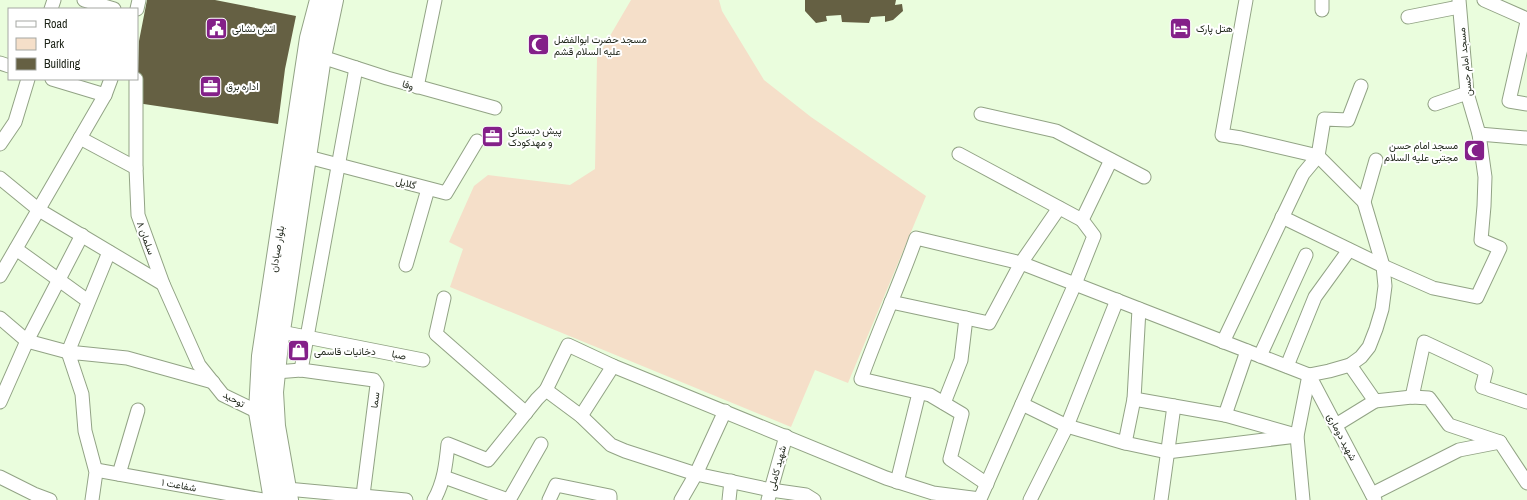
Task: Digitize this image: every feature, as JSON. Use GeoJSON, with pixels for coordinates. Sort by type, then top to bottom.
{"type":"FeatureCollection","features":[{"type":"Feature","properties":{"kind":"main road","name":"بلوار صیادان"},"geometry":{"type":"LineString","coordinates":[[288,494],[274,411],[276,372],[308,157],[319,46],[319,0]]}},
{"type":"Feature","properties":{"kind":"main road","name":"بلوار صیادان"},"geometry":{"type":"LineString","coordinates":[[272,500],[258,412],[261,356],[319,46],[334,0]]}},
{"type":"Feature","properties":{"kind":"street"},"geometry":{"type":"LineString","coordinates":[[84,0],[111,8]]}},
{"type":"Feature","properties":{"kind":"street"},"geometry":{"type":"LineString","coordinates":[[417,87],[435,0]]}},
{"type":"Feature","properties":{"kind":"street"},"geometry":{"type":"LineString","coordinates":[[987,484],[950,459],[962,414],[930,395],[861,379],[878,333],[905,270],[916,238],[1021,263],[1309,375],[1350,365],[1361,357],[1369,347],[1382,309],[1385,286],[1383,266],[1364,202],[1318,156],[1222,135],[1246,0]]}},
{"type":"Feature","properties":{"kind":"street"},"geometry":{"type":"LineString","coordinates":[[1484,0],[1527,18]]}},
{"type":"Feature","properties":{"kind":"street"},"geometry":{"type":"LineString","coordinates":[[1408,17],[1459,4]]}},
{"type":"Feature","properties":{"kind":"street","name":"مسجد امام حسن"},"geometry":{"type":"LineString","coordinates":[[1383,266],[1433,288],[1477,297],[1500,248],[1481,240],[1485,177],[1478,134],[1467,93],[1459,4]]}},
{"type":"Feature","properties":{"kind":"street"},"geometry":{"type":"LineString","coordinates":[[1527,22],[1509,101],[1527,104]]}},
{"type":"Feature","properties":{"kind":"street","name":"وفا"},"geometry":{"type":"LineString","coordinates":[[319,46],[356,68],[417,87],[495,108]]}},
{"type":"Feature","properties":{"kind":"street"},"geometry":{"type":"LineString","coordinates":[[301,370],[356,68]]}},
{"type":"Feature","properties":{"kind":"street"},"geometry":{"type":"LineString","coordinates":[[0,144],[15,122],[28,80]]}},
{"type":"Feature","properties":{"kind":"street"},"geometry":{"type":"LineString","coordinates":[[56,80],[105,94]]}},
{"type":"Feature","properties":{"kind":"street"},"geometry":{"type":"LineString","coordinates":[[0,276],[105,94],[111,80]]}},
{"type":"Feature","properties":{"kind":"street","name":"سلمان ۸"},"geometry":{"type":"LineString","coordinates":[[136,80],[136,168],[138,215],[163,284],[198,365],[213,382]]}},
{"type":"Feature","properties":{"kind":"street"},"geometry":{"type":"LineString","coordinates":[[1223,342],[1303,174],[1318,156],[1324,119],[1348,120],[1361,86]]}},
{"type":"Feature","properties":{"kind":"street"},"geometry":{"type":"LineString","coordinates":[[1435,104],[1467,93]]}},
{"type":"Feature","properties":{"kind":"street"},"geometry":{"type":"LineString","coordinates":[[981,114],[1056,131],[1144,177]]}},
{"type":"Feature","properties":{"kind":"street"},"geometry":{"type":"LineString","coordinates":[[1478,134],[1527,138]]}},
{"type":"Feature","properties":{"kind":"street"},"geometry":{"type":"LineString","coordinates":[[80,138],[136,168]]}},
{"type":"Feature","properties":{"kind":"street","name":"گلایل"},"geometry":{"type":"LineString","coordinates":[[308,157],[446,193],[477,141]]}},
{"type":"Feature","properties":{"kind":"street"},"geometry":{"type":"LineString","coordinates":[[434,500],[440,490],[444,477],[448,444],[488,460],[546,390],[568,346],[613,366],[897,482],[932,493],[981,500],[1075,284],[1094,236],[1082,220],[959,154]]}},
{"type":"Feature","properties":{"kind":"street"},"geometry":{"type":"LineString","coordinates":[[1082,220],[1111,160]]}},
{"type":"Feature","properties":{"kind":"street"},"geometry":{"type":"LineString","coordinates":[[1364,202],[1376,160]]}},
{"type":"Feature","properties":{"kind":"street"},"geometry":{"type":"LineString","coordinates":[[0,178],[39,210],[163,284]]}},
{"type":"Feature","properties":{"kind":"street"},"geometry":{"type":"LineString","coordinates":[[406,265],[428,189]]}},
{"type":"Feature","properties":{"kind":"street"},"geometry":{"type":"LineString","coordinates":[[891,302],[989,322],[1021,263],[1059,208]]}},
{"type":"Feature","properties":{"kind":"street"},"geometry":{"type":"LineString","coordinates":[[1282,217],[1383,266]]}},
{"type":"Feature","properties":{"kind":"street"},"geometry":{"type":"LineString","coordinates":[[0,402],[27,341],[82,235]]}},
{"type":"Feature","properties":{"kind":"street"},"geometry":{"type":"LineString","coordinates":[[16,249],[88,302]]}},
{"type":"Feature","properties":{"kind":"street"},"geometry":{"type":"LineString","coordinates":[[1286,366],[1315,297],[1349,250]]}},
{"type":"Feature","properties":{"kind":"street"},"geometry":{"type":"LineString","coordinates":[[92,500],[96,470],[85,431],[82,394],[68,352],[109,252]]}},
{"type":"Feature","properties":{"kind":"street"},"geometry":{"type":"LineString","coordinates":[[1260,356],[1306,255]]}},
{"type":"Feature","properties":{"kind":"street"},"geometry":{"type":"LineString","coordinates":[[444,298],[436,334],[526,413]]}},
{"type":"Feature","properties":{"kind":"street"},"geometry":{"type":"LineString","coordinates":[[1030,500],[1067,426],[1117,300]]}},
{"type":"Feature","properties":{"kind":"street"},"geometry":{"type":"LineString","coordinates":[[1125,443],[1134,399],[1139,309]]}},
{"type":"Feature","properties":{"kind":"street"},"geometry":{"type":"LineString","coordinates":[[0,318],[27,341],[68,352],[127,358],[213,382]]}},
{"type":"Feature","properties":{"kind":"street"},"geometry":{"type":"LineString","coordinates":[[944,403],[961,360],[966,318]]}},
{"type":"Feature","properties":{"kind":"street","name":"صبا"},"geometry":{"type":"LineString","coordinates":[[281,332],[423,360]]}},
{"type":"Feature","properties":{"kind":"street"},"geometry":{"type":"LineString","coordinates":[[1412,397],[1424,342],[1486,371],[1482,387],[1527,402]]}},
{"type":"Feature","properties":{"kind":"street"},"geometry":{"type":"LineString","coordinates":[[1225,415],[1247,351]]}},
{"type":"Feature","properties":{"kind":"street"},"geometry":{"type":"LineString","coordinates":[[1350,365],[1375,401]]}},
{"type":"Feature","properties":{"kind":"street"},"geometry":{"type":"LineString","coordinates":[[581,416],[613,366]]}},
{"type":"Feature","properties":{"kind":"street","name":"سما"},"geometry":{"type":"LineString","coordinates":[[276,372],[301,370],[368,378],[374,380],[378,385],[363,495]]}},
{"type":"Feature","properties":{"kind":"street"},"geometry":{"type":"LineString","coordinates":[[1303,500],[1297,436],[1309,375]]}},
{"type":"Feature","properties":{"kind":"street","name":"شهید دوماری"},"geometry":{"type":"LineString","coordinates":[[1309,375],[1373,497]]}},
{"type":"Feature","properties":{"kind":"street","name":"توحید"},"geometry":{"type":"LineString","coordinates":[[213,382],[223,395],[258,412]]}},
{"type":"Feature","properties":{"kind":"street"},"geometry":{"type":"LineString","coordinates":[[546,390],[581,416],[611,445],[625,451],[696,474],[731,481],[770,495],[806,495],[814,500]]}},
{"type":"Feature","properties":{"kind":"street"},"geometry":{"type":"LineString","coordinates":[[897,482],[918,393]]}},
{"type":"Feature","properties":{"kind":"street"},"geometry":{"type":"LineString","coordinates":[[1336,425],[1375,401],[1412,397],[1429,398],[1449,424],[1500,442],[1527,483]]}},
{"type":"Feature","properties":{"kind":"street"},"geometry":{"type":"LineString","coordinates":[[1134,399],[1225,415],[1297,436]]}},
{"type":"Feature","properties":{"kind":"street"},"geometry":{"type":"LineString","coordinates":[[1022,404],[1067,426],[1125,443],[1167,452],[1297,436]]}},
{"type":"Feature","properties":{"kind":"street"},"geometry":{"type":"LineString","coordinates":[[1161,500],[1174,406]]}},
{"type":"Feature","properties":{"kind":"street"},"geometry":{"type":"LineString","coordinates":[[119,474],[138,410]]}},
{"type":"Feature","properties":{"kind":"street"},"geometry":{"type":"LineString","coordinates":[[681,500],[696,474],[725,411]]}},
{"type":"Feature","properties":{"kind":"street","name":"شهید کاملی"},"geometry":{"type":"LineString","coordinates":[[770,495],[786,436]]}},
{"type":"Feature","properties":{"kind":"street"},"geometry":{"type":"LineString","coordinates":[[1373,497],[1459,450],[1500,442]]}},
{"type":"Feature","properties":{"kind":"street"},"geometry":{"type":"LineString","coordinates":[[444,477],[509,500],[541,444]]}},
{"type":"Feature","properties":{"kind":"street","name":"شفاعت ۱"},"geometry":{"type":"LineString","coordinates":[[96,470],[263,500]]}},
{"type":"Feature","properties":{"kind":"street"},"geometry":{"type":"LineString","coordinates":[[0,477],[34,494],[50,500]]}},
{"type":"Feature","properties":{"kind":"street"},"geometry":{"type":"LineString","coordinates":[[729,500],[731,481]]}},
{"type":"Feature","properties":{"kind":"street"},"geometry":{"type":"LineString","coordinates":[[549,500],[556,485],[610,496],[610,500]]}},
{"type":"Feature","properties":{"kind":"street"},"geometry":{"type":"LineString","coordinates":[[288,494],[363,495],[384,499],[406,500]]}},
{"type":"Feature","properties":{"kind":"green space"},"geometry":{"type":"Polygon","coordinates":[[[631,0],[719,0],[722,11],[764,80],[811,117],[926,196],[848,383],[815,370],[791,427],[450,287],[463,249],[449,242],[474,186],[488,175],[570,185],[595,169],[597,58],[631,0]]]}},
{"type":"Feature","properties":{"kind":"building"},"geometry":{"type":"Polygon","coordinates":[[[147,0],[215,0],[296,16],[285,69],[278,124],[137,103],[139,41],[147,0]]]}},
{"type":"Feature","properties":{"kind":"building"},"geometry":{"type":"Polygon","coordinates":[[[805,0],[896,0],[895,5],[902,4],[903,11],[893,20],[885,22],[885,16],[871,17],[869,23],[842,22],[841,15],[826,16],[827,21],[816,23],[805,11],[805,0]]]}},
{"type":"Feature","properties":{"kind":"place","name":"اتش نشانى"},"geometry":{"type":"Point","coordinates":[217,28]}},
{"type":"Feature","properties":{"kind":"place","name":"هتل پارک"},"geometry":{"type":"Point","coordinates":[1181,28]}},
{"type":"Feature","properties":{"kind":"place","name":"مسجد حضرت ابوالفضل علیه السلام قشم"},"geometry":{"type":"Point","coordinates":[539,45]}},
{"type":"Feature","properties":{"kind":"place","name":"اداره برق"},"geometry":{"type":"Point","coordinates":[210,86]}},
{"type":"Feature","properties":{"kind":"place","name":"پیش دبستانی و مهدکودک"},"geometry":{"type":"Point","coordinates":[492,136]}},
{"type":"Feature","properties":{"kind":"place","name":"مسجد امام حسن مجتبی علیه السلام"},"geometry":{"type":"Point","coordinates":[1474,151]}},
{"type":"Feature","properties":{"kind":"place","name":"دخانیات قاسمی"},"geometry":{"type":"Point","coordinates":[299,351]}}]}
